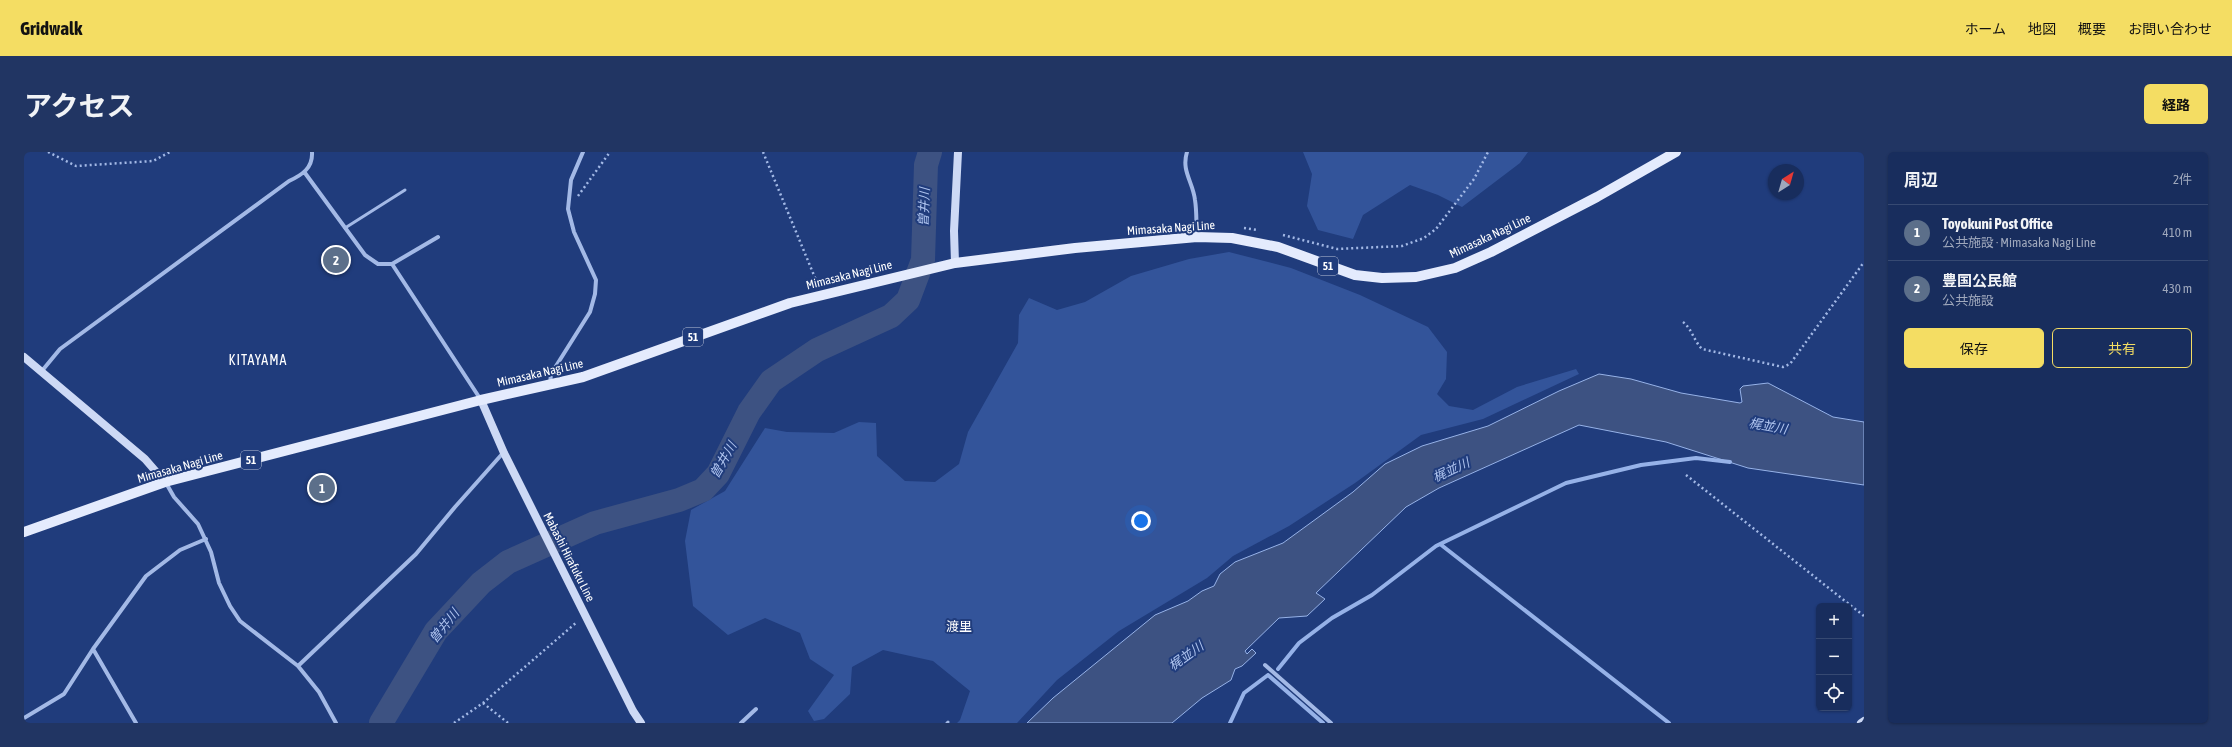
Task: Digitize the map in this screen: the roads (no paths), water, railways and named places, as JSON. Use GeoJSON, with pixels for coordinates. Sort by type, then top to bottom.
{"type":"FeatureCollection","features":[{"type":"Feature","properties":{"kind":"main road"},"geometry":{"type":"LineString","coordinates":[[955,263],[954,231],[958,152]]}},
{"type":"Feature","properties":{"kind":"main road","name":"Mimasaka Nagi Line"},"geometry":{"type":"LineString","coordinates":[[24,532],[165,482],[481,400],[583,378],[790,303],[955,263],[1075,248],[1197,237],[1232,238],[1278,247],[1355,275],[1382,278],[1416,277],[1456,268],[1491,252],[1597,197],[1676,152]]}},
{"type":"Feature","properties":{"kind":"main road"},"geometry":{"type":"LineString","coordinates":[[24,357],[145,459],[165,482]]}},
{"type":"Feature","properties":{"kind":"main road","name":"Mabashi Hirafuku Line"},"geometry":{"type":"LineString","coordinates":[[481,400],[504,453],[556,558],[633,711],[641,723]]}},
{"type":"Feature","properties":{"kind":"street"},"geometry":{"type":"LineString","coordinates":[[41,372],[60,349],[197,247],[289,181],[305,173],[312,159],[312,152]]}},
{"type":"Feature","properties":{"kind":"street"},"geometry":{"type":"LineString","coordinates":[[550,384],[551,374],[590,312],[595,294],[596,280],[574,232],[568,209],[571,180],[583,152]]}},
{"type":"Feature","properties":{"kind":"street"},"geometry":{"type":"LineString","coordinates":[[1187,152],[1184,161],[1186,175],[1195,198],[1197,237]]}},
{"type":"Feature","properties":{"kind":"street"},"geometry":{"type":"LineString","coordinates":[[305,173],[365,255],[378,264],[392,264],[438,237]]}},
{"type":"Feature","properties":{"kind":"street"},"geometry":{"type":"LineString","coordinates":[[392,264],[481,400]]}},
{"type":"Feature","properties":{"kind":"street"},"geometry":{"type":"LineString","coordinates":[[298,666],[416,554],[455,507],[504,453]]}},
{"type":"Feature","properties":{"kind":"street"},"geometry":{"type":"LineString","coordinates":[[165,482],[174,497],[198,524],[211,552],[219,583],[230,606],[240,621],[298,666],[319,692],[336,723]]}},
{"type":"Feature","properties":{"kind":"street"},"geometry":{"type":"LineString","coordinates":[[24,718],[64,694],[93,649],[146,576],[180,550],[206,539]]}},
{"type":"Feature","properties":{"kind":"street"},"geometry":{"type":"LineString","coordinates":[[93,649],[136,723]]}},
{"type":"Feature","properties":{"kind":"street"},"geometry":{"type":"LineString","coordinates":[[1265,665],[1331,723]]}},
{"type":"Feature","properties":{"kind":"street"},"geometry":{"type":"LineString","coordinates":[[741,723],[756,709]]}},
{"type":"Feature","properties":{"kind":"lane"},"geometry":{"type":"LineString","coordinates":[[345,228],[405,190]]}},
{"type":"Feature","properties":{"kind":"water","name":"梶並川"},"geometry":{"type":"Polygon","coordinates":[[[1599,374],[1631,379],[1681,393],[1740,403],[1742,402],[1740,389],[1743,386],[1768,383],[1833,417],[1864,422],[1864,485],[1748,468],[1666,442],[1579,425],[1439,488],[1406,507],[1316,593],[1325,599],[1307,616],[1279,618],[1245,651],[1247,654],[1252,649],[1256,653],[1242,666],[1235,669],[1231,680],[1202,698],[1172,723],[1027,723],[1053,698],[1155,615],[1188,601],[1202,591],[1214,586],[1220,574],[1235,562],[1283,543],[1353,492],[1385,464],[1422,446],[1488,426],[1559,391],[1599,374]]]}},
{"type":"Feature","properties":{"kind":"waterway","name":"曽井川"},"geometry":{"type":"LineString","coordinates":[[381,723],[436,631],[481,583],[508,562],[595,523],[679,500],[703,490],[718,474],[749,412],[771,381],[817,350],[891,316],[908,300],[923,260],[926,165],[930,152]]}},
{"type":"Feature","properties":{"kind":"waterway"},"geometry":{"type":"LineString","coordinates":[[1278,669],[1299,643],[1332,618],[1372,595],[1436,546],[1566,483],[1641,465],[1696,458],[1730,462]]}},
{"type":"Feature","properties":{"kind":"waterway"},"geometry":{"type":"LineString","coordinates":[[1440,544],[1669,723]]}},
{"type":"Feature","properties":{"kind":"waterway"},"geometry":{"type":"LineString","coordinates":[[1268,675],[1323,723]]}},
{"type":"Feature","properties":{"kind":"waterway"},"geometry":{"type":"LineString","coordinates":[[1230,723],[1244,693],[1268,675]]}},
{"type":"Feature","properties":{"kind":"place","name":"豊国公民館"},"geometry":{"type":"Point","coordinates":[336,260]}},
{"type":"Feature","properties":{"kind":"place","name":"Toyokuni Post Office"},"geometry":{"type":"Point","coordinates":[322,488]}},
{"type":"Feature","properties":{"kind":"district","name":"KITAYAMA"},"geometry":{"type":"Point","coordinates":[258,360]}},
{"type":"Feature","properties":{"kind":"district","name":"渡里"},"geometry":{"type":"Point","coordinates":[959,626]}}]}
